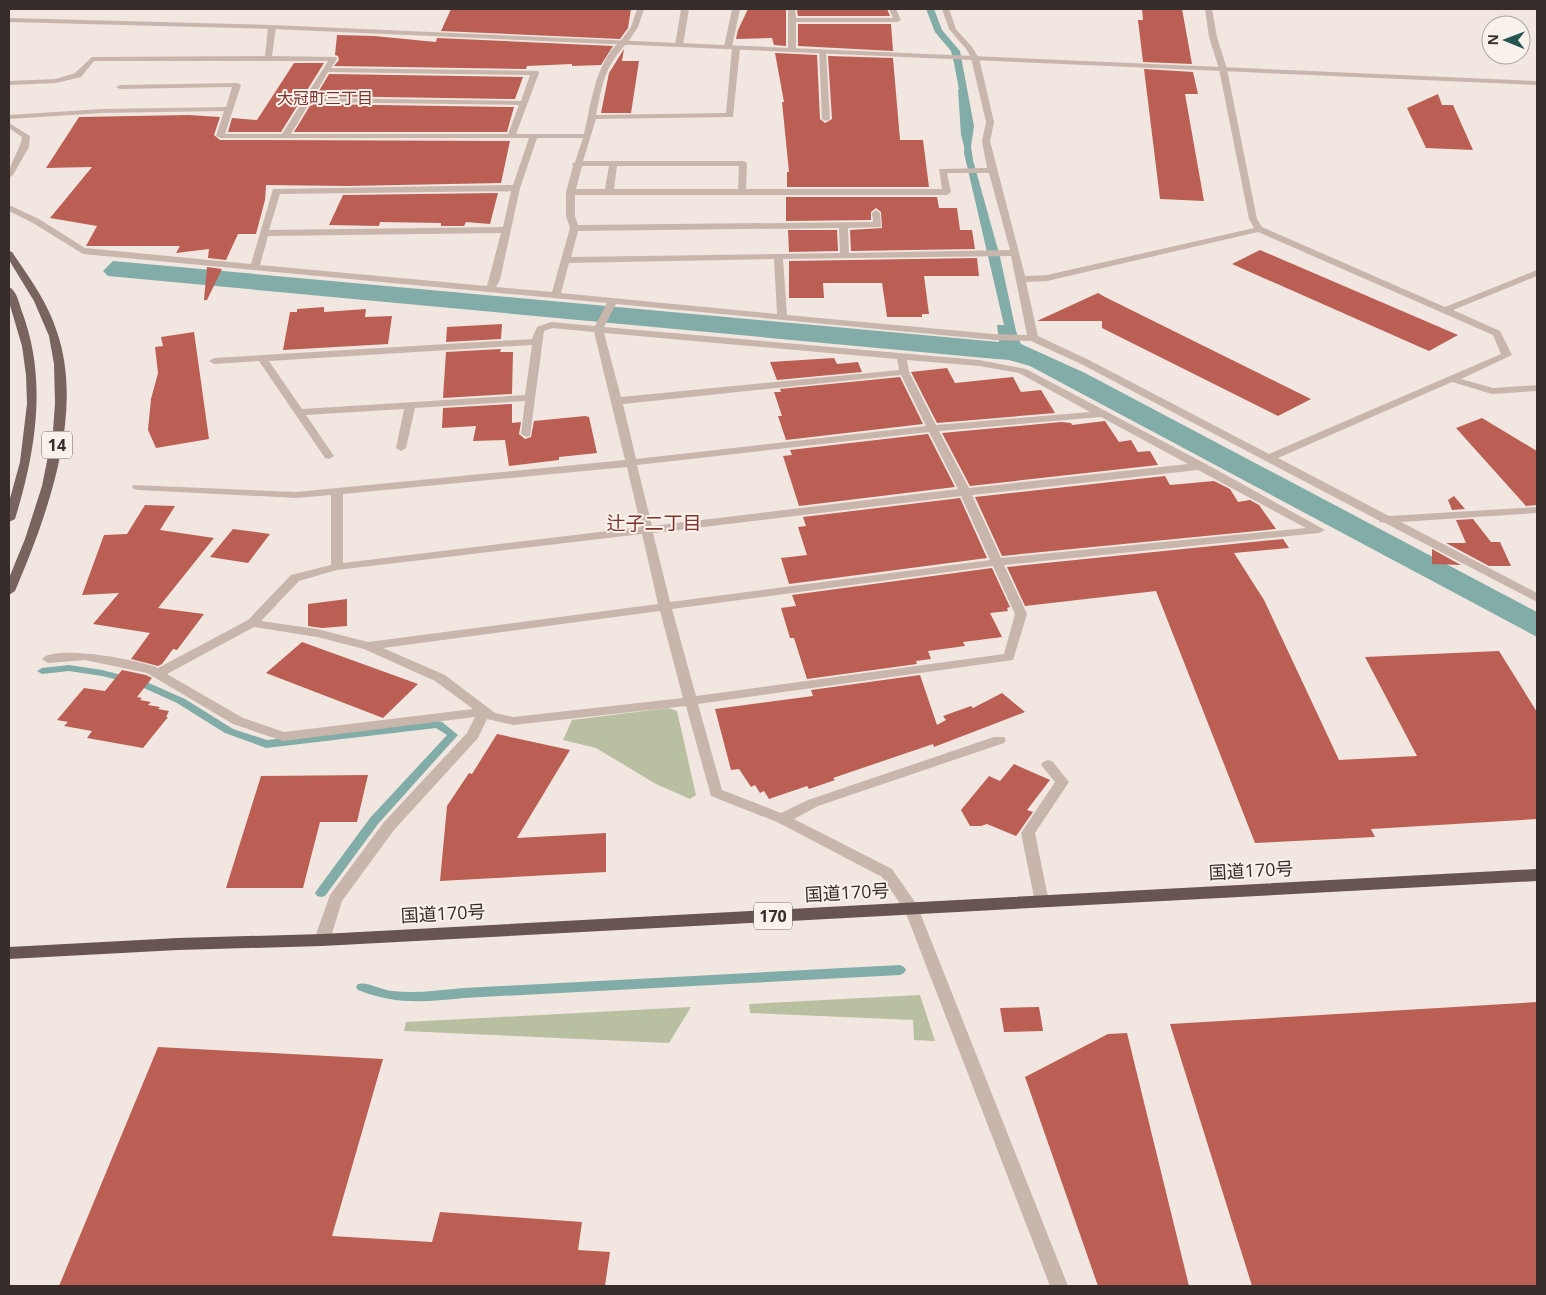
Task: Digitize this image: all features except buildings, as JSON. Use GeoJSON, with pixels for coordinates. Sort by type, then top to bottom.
{"type":"FeatureCollection","features":[{"type":"Feature","properties":{"kind":"highway","name":"国道170号"},"geometry":{"type":"LineString","coordinates":[[9,953],[178,944],[322,940],[1537,875]]}},
{"type":"Feature","properties":{"kind":"main road","name":"14"},"geometry":{"type":"LineString","coordinates":[[9,254],[52,330],[58,358],[61,390],[60,419],[47,490],[36,529],[9,591]]}},
{"type":"Feature","properties":{"kind":"main road","name":"14"},"geometry":{"type":"LineString","coordinates":[[9,290],[20,316],[27,346],[32,374],[32,416],[27,458],[9,519]]}},
{"type":"Feature","properties":{"kind":"street"},"geometry":{"type":"LineString","coordinates":[[555,296],[574,228],[571,220],[570,192],[576,164],[587,136],[608,60],[616,48],[628,39],[639,16],[640,9]]}},
{"type":"Feature","properties":{"kind":"street"},"geometry":{"type":"LineString","coordinates":[[679,45],[685,9]]}},
{"type":"Feature","properties":{"kind":"street"},"geometry":{"type":"LineString","coordinates":[[592,116],[730,115],[732,48],[736,9]]}},
{"type":"Feature","properties":{"kind":"street"},"geometry":{"type":"LineString","coordinates":[[792,9],[792,50]]}},
{"type":"Feature","properties":{"kind":"street"},"geometry":{"type":"LineString","coordinates":[[792,20],[897,20],[893,9]]}},
{"type":"Feature","properties":{"kind":"street"},"geometry":{"type":"LineString","coordinates":[[946,9],[950,25],[957,35],[973,50],[972,58],[990,122],[986,141],[992,170],[1022,279],[1028,338]]}},
{"type":"Feature","properties":{"kind":"street"},"geometry":{"type":"LineString","coordinates":[[1208,9],[1213,37],[1223,69],[1253,219],[1259,229],[1497,334],[1507,355],[1269,458]]}},
{"type":"Feature","properties":{"kind":"street"},"geometry":{"type":"LineString","coordinates":[[9,20],[272,27],[1537,83]]}},
{"type":"Feature","properties":{"kind":"street"},"geometry":{"type":"LineString","coordinates":[[268,58],[272,27]]}},
{"type":"Feature","properties":{"kind":"street"},"geometry":{"type":"LineString","coordinates":[[822,51],[826,119]]}},
{"type":"Feature","properties":{"kind":"street"},"geometry":{"type":"LineString","coordinates":[[9,83],[56,81],[78,75],[92,59],[333,59],[285,136]]}},
{"type":"Feature","properties":{"kind":"street"},"geometry":{"type":"LineString","coordinates":[[327,70],[535,73],[511,136]]}},
{"type":"Feature","properties":{"kind":"street"},"geometry":{"type":"LineString","coordinates":[[120,87],[238,85],[220,136],[587,136]]}},
{"type":"Feature","properties":{"kind":"street"},"geometry":{"type":"LineString","coordinates":[[307,100],[524,103]]}},
{"type":"Feature","properties":{"kind":"street"},"geometry":{"type":"LineString","coordinates":[[9,117],[102,112],[229,109]]}},
{"type":"Feature","properties":{"kind":"street"},"geometry":{"type":"LineString","coordinates":[[9,125],[26,136],[25,147],[9,175]]}},
{"type":"Feature","properties":{"kind":"street"},"geometry":{"type":"LineString","coordinates":[[490,290],[495,280],[516,188],[534,136]]}},
{"type":"Feature","properties":{"kind":"street"},"geometry":{"type":"LineString","coordinates":[[576,164],[744,163],[742,191]]}},
{"type":"Feature","properties":{"kind":"street"},"geometry":{"type":"LineString","coordinates":[[608,192],[613,164]]}},
{"type":"Feature","properties":{"kind":"street"},"geometry":{"type":"LineString","coordinates":[[570,192],[947,192],[942,171],[992,170]]}},
{"type":"Feature","properties":{"kind":"street"},"geometry":{"type":"LineString","coordinates":[[255,266],[276,191],[516,188]]}},
{"type":"Feature","properties":{"kind":"street"},"geometry":{"type":"LineString","coordinates":[[9,208],[36,221],[83,251],[555,296],[611,304],[994,337],[1028,338],[1085,362],[1384,520],[1537,598]]}},
{"type":"Feature","properties":{"kind":"street"},"geometry":{"type":"LineString","coordinates":[[574,228],[878,225],[876,213]]}},
{"type":"Feature","properties":{"kind":"street"},"geometry":{"type":"LineString","coordinates":[[843,225],[844,256]]}},
{"type":"Feature","properties":{"kind":"street"},"geometry":{"type":"LineString","coordinates":[[1022,279],[1047,278],[1259,229]]}},
{"type":"Feature","properties":{"kind":"street"},"geometry":{"type":"LineString","coordinates":[[264,233],[507,230]]}},
{"type":"Feature","properties":{"kind":"street"},"geometry":{"type":"LineString","coordinates":[[565,260],[1015,253]]}},
{"type":"Feature","properties":{"kind":"street"},"geometry":{"type":"LineString","coordinates":[[778,257],[782,318]]}},
{"type":"Feature","properties":{"kind":"street"},"geometry":{"type":"LineString","coordinates":[[1446,310],[1537,273]]}},
{"type":"Feature","properties":{"kind":"street"},"geometry":{"type":"LineString","coordinates":[[611,304],[599,326],[665,607],[716,793],[782,819],[887,873],[912,909],[1059,1286]]}},
{"type":"Feature","properties":{"kind":"street"},"geometry":{"type":"LineString","coordinates":[[368,646],[998,562],[1319,530],[1022,371],[979,363],[599,326],[545,326],[538,333],[536,342],[526,434]]}},
{"type":"Feature","properties":{"kind":"street"},"geometry":{"type":"LineString","coordinates":[[214,361],[536,342]]}},
{"type":"Feature","properties":{"kind":"street"},"geometry":{"type":"LineString","coordinates":[[252,623],[317,633],[368,646],[440,678],[490,716],[513,721],[690,702],[1009,657],[1021,614],[965,492],[904,372],[902,356]]}},
{"type":"Feature","properties":{"kind":"street"},"geometry":{"type":"LineString","coordinates":[[262,358],[329,456]]}},
{"type":"Feature","properties":{"kind":"street"},"geometry":{"type":"LineString","coordinates":[[617,401],[904,372]]}},
{"type":"Feature","properties":{"kind":"street"},"geometry":{"type":"LineString","coordinates":[[1452,379],[1492,391],[1537,388]]}},
{"type":"Feature","properties":{"kind":"street"},"geometry":{"type":"LineString","coordinates":[[299,412],[530,398]]}},
{"type":"Feature","properties":{"kind":"street"},"geometry":{"type":"LineString","coordinates":[[401,448],[410,405]]}},
{"type":"Feature","properties":{"kind":"street"},"geometry":{"type":"LineString","coordinates":[[138,487],[296,495],[337,492],[630,463],[934,428],[1102,414]]}},
{"type":"Feature","properties":{"kind":"street"},"geometry":{"type":"LineString","coordinates":[[157,674],[252,623],[295,578],[336,567],[965,492],[1202,466]]}},
{"type":"Feature","properties":{"kind":"street"},"geometry":{"type":"LineString","coordinates":[[336,567],[337,492]]}},
{"type":"Feature","properties":{"kind":"street"},"geometry":{"type":"LineString","coordinates":[[1384,520],[1537,510]]}},
{"type":"Feature","properties":{"kind":"street"},"geometry":{"type":"LineString","coordinates":[[48,659],[86,656],[151,670],[238,721],[283,737],[484,712]]}},
{"type":"Feature","properties":{"kind":"street"},"geometry":{"type":"LineString","coordinates":[[322,940],[334,899],[389,826],[473,735],[484,712]]}},
{"type":"Feature","properties":{"kind":"street"},"geometry":{"type":"LineString","coordinates":[[782,819],[813,803],[999,740]]}},
{"type":"Feature","properties":{"kind":"street"},"geometry":{"type":"LineString","coordinates":[[1042,902],[1028,833],[1062,782],[1048,765]]}},
{"type":"Feature","properties":{"kind":"green space"},"geometry":{"type":"Polygon","coordinates":[[[668,708],[677,711],[696,795],[690,799],[656,784],[596,748],[563,740],[572,720],[668,708]]]}},
{"type":"Feature","properties":{"kind":"green space"},"geometry":{"type":"Polygon","coordinates":[[[920,995],[935,1041],[914,1040],[913,1020],[750,1013],[749,1004],[920,995]]]}},
{"type":"Feature","properties":{"kind":"green space"},"geometry":{"type":"Polygon","coordinates":[[[691,1007],[669,1043],[404,1031],[406,1022],[691,1007]]]}},
{"type":"Feature","properties":{"kind":"water"},"geometry":{"type":"Polygon","coordinates":[[[926,9],[934,9],[942,30],[960,51],[974,126],[971,146],[973,160],[1000,257],[1016,331],[1021,344],[1085,373],[1537,612],[1537,637],[1030,366],[1009,360],[108,276],[103,271],[113,261],[999,342],[997,325],[1004,325],[964,153],[966,126],[954,63],[951,51],[935,32],[926,9]]]}},
{"type":"Feature","properties":{"kind":"waterway"},"geometry":{"type":"LineString","coordinates":[[961,90],[964,135],[968,150]]}},
{"type":"Feature","properties":{"kind":"waterway"},"geometry":{"type":"LineString","coordinates":[[42,671],[69,668],[102,673],[138,682],[181,701],[229,731],[266,744],[438,724],[453,735],[374,821],[321,893]]}},
{"type":"Feature","properties":{"kind":"waterway"},"geometry":{"type":"LineString","coordinates":[[362,987],[387,995],[425,997],[464,993],[900,970]]}},
{"type":"Feature","properties":{"kind":"district","name":"大冠町三丁目"},"geometry":{"type":"Point","coordinates":[325,98]}},
{"type":"Feature","properties":{"kind":"district","name":"辻子二丁目"},"geometry":{"type":"Point","coordinates":[654,523]}}]}
